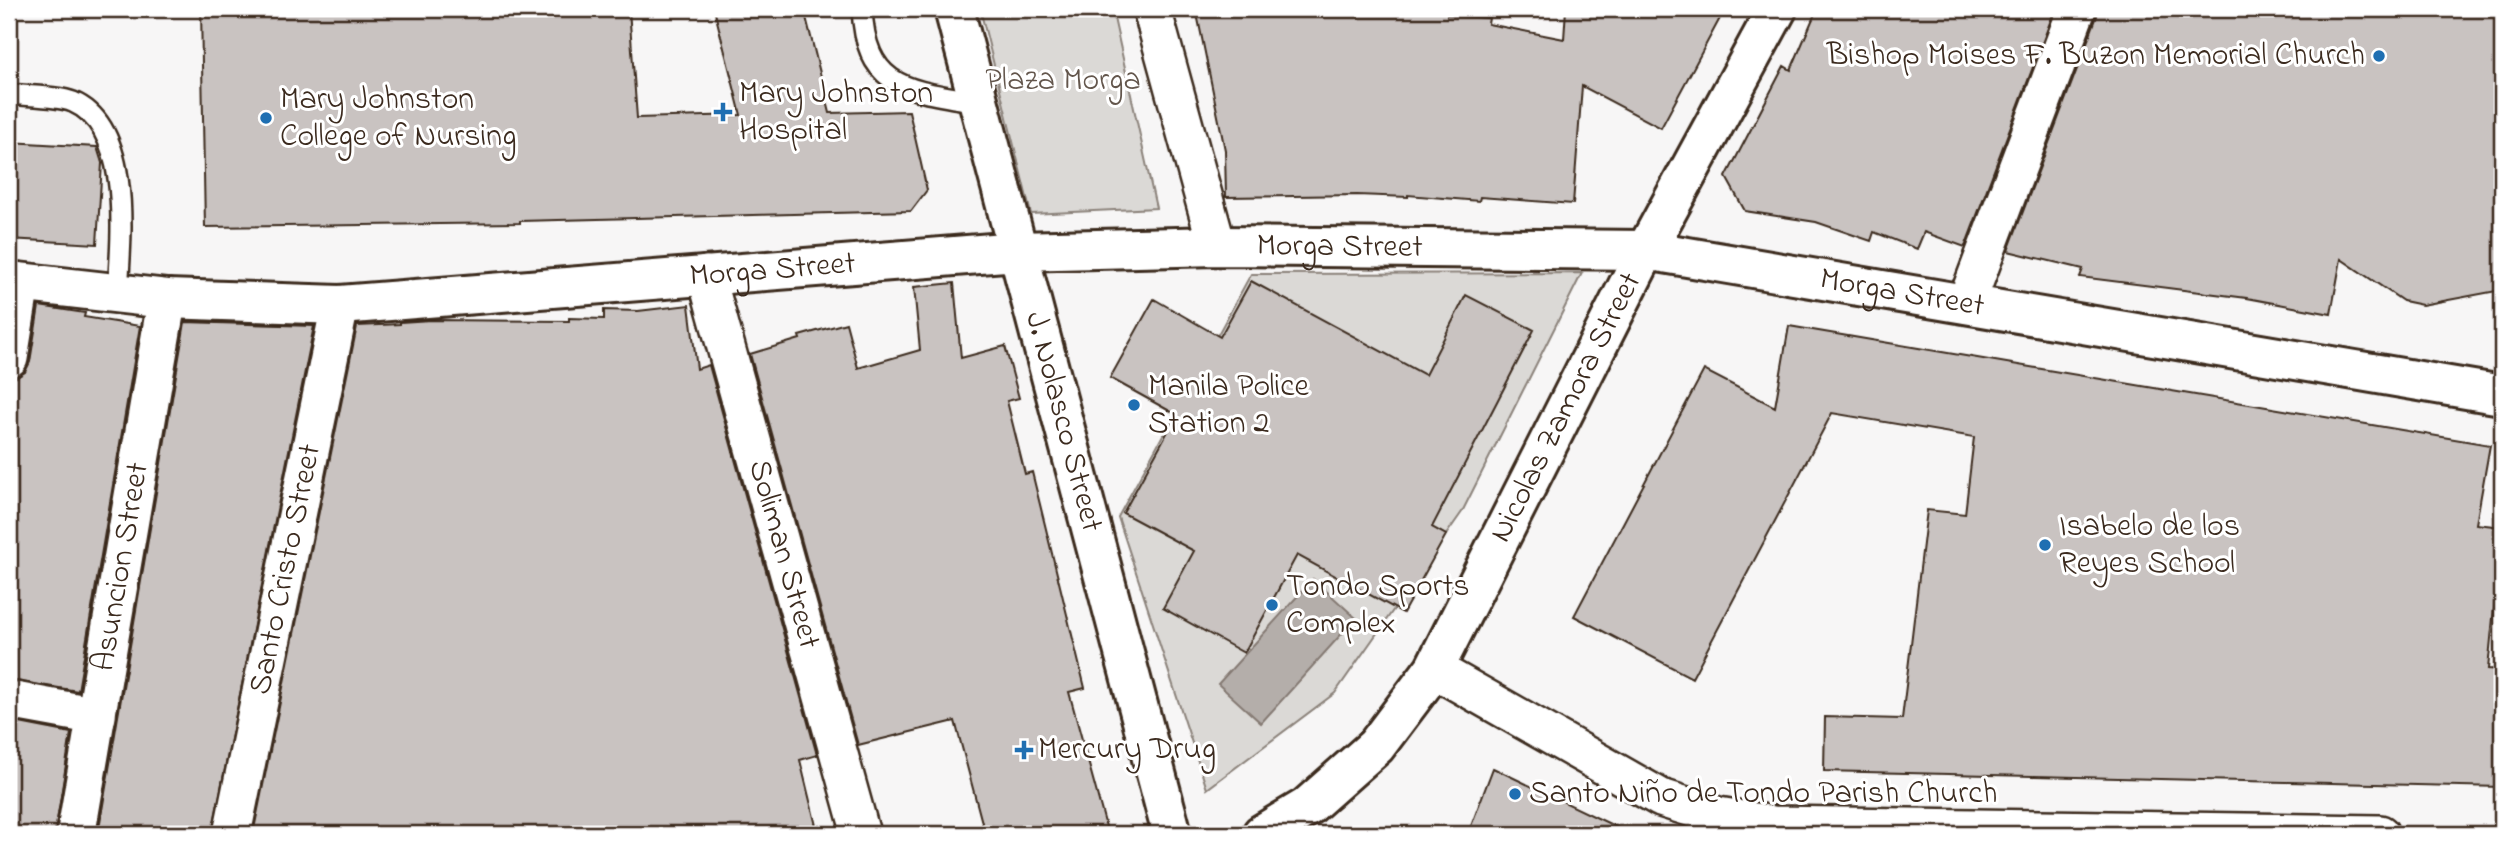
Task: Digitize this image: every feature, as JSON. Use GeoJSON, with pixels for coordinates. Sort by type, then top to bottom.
{"type":"FeatureCollection","features":[{"type":"Feature","properties":{"kind":"street","name":"J. Nolasco Street"},"geometry":{"type":"LineString","coordinates":[[954,9],[1172,834]]}},
{"type":"Feature","properties":{"kind":"street"},"geometry":{"type":"LineString","coordinates":[[1152,9],[1217,246]]}},
{"type":"Feature","properties":{"kind":"street","name":"Nicolas Zamora Street"},"geometry":{"type":"LineString","coordinates":[[1262,834],[1307,807],[1376,746],[1434,669],[1646,250],[1777,9]]}},
{"type":"Feature","properties":{"kind":"street"},"geometry":{"type":"LineString","coordinates":[[1966,304],[2077,9]]}},
{"type":"Feature","properties":{"kind":"street","name":"Morga Street"},"geometry":{"type":"LineString","coordinates":[[15,282],[167,299],[340,305],[1017,251],[1217,246],[1646,250],[2502,395]]}},
{"type":"Feature","properties":{"kind":"street","name":"Soliman Street"},"geometry":{"type":"LineString","coordinates":[[706,275],[861,834]]}},
{"type":"Feature","properties":{"kind":"street"},"geometry":{"type":"LineString","coordinates":[[9,358],[15,282]]}},
{"type":"Feature","properties":{"kind":"street","name":"Asuncion Street"},"geometry":{"type":"LineString","coordinates":[[76,834],[167,299]]}},
{"type":"Feature","properties":{"kind":"street","name":"Santo Cristo Street"},"geometry":{"type":"LineString","coordinates":[[232,834],[340,305]]}},
{"type":"Feature","properties":{"kind":"street"},"geometry":{"type":"LineString","coordinates":[[1434,669],[1661,798],[1773,830],[2380,834]]}},
{"type":"Feature","properties":{"kind":"street"},"geometry":{"type":"LineString","coordinates":[[9,700],[97,716]]}},
{"type":"Feature","properties":{"kind":"lane"},"geometry":{"type":"LineString","coordinates":[[862,9],[867,42],[878,68],[895,83],[919,91],[978,102]]}},
{"type":"Feature","properties":{"kind":"lane"},"geometry":{"type":"LineString","coordinates":[[9,94],[72,102],[89,113],[104,134],[113,151],[118,176],[121,233],[118,292]]}},
{"type":"Feature","properties":{"kind":"green space","name":"Plaza Morga"},"geometry":{"type":"Polygon","coordinates":[[[980,9],[1112,9],[1156,208],[1031,214],[980,9]]]}},
{"type":"Feature","properties":{"kind":"green space","name":"Tondo Sports Complex"},"geometry":{"type":"Polygon","coordinates":[[[1582,273],[1462,512],[1335,693],[1207,789],[1118,517],[1251,274],[1582,273]]]}},
{"type":"Feature","properties":{"kind":"shaded area"},"geometry":{"type":"Polygon","coordinates":[[[1313,579],[1356,618],[1261,723],[1218,684],[1313,579]]]}},
{"type":"Feature","properties":{"kind":"building"},"geometry":{"type":"Polygon","coordinates":[[[201,9],[629,9],[637,118],[741,115],[714,9],[804,9],[830,113],[909,111],[927,190],[911,211],[520,223],[205,227],[201,9]]]}},
{"type":"Feature","properties":{"kind":"building"},"geometry":{"type":"Polygon","coordinates":[[[1196,9],[1447,9],[1447,15],[1489,18],[1488,24],[1564,39],[1566,9],[1725,9],[1661,128],[1582,86],[1573,204],[1480,197],[1479,201],[1408,195],[1226,197],[1225,150],[1196,9]]]}},
{"type":"Feature","properties":{"kind":"building"},"geometry":{"type":"Polygon","coordinates":[[[1817,9],[2055,9],[1965,247],[1924,232],[1917,249],[1874,232],[1871,241],[1816,222],[1745,211],[1726,177],[1784,66],[1791,70],[1817,9]]]}},
{"type":"Feature","properties":{"kind":"building"},"geometry":{"type":"Polygon","coordinates":[[[2097,9],[2502,9],[2502,290],[2422,305],[2403,301],[2341,259],[2331,314],[2247,298],[2080,277],[2083,269],[2008,251],[2097,16],[2097,9]]]}},
{"type":"Feature","properties":{"kind":"building"},"geometry":{"type":"Polygon","coordinates":[[[9,142],[97,147],[102,163],[97,244],[9,239],[9,142]]]}},
{"type":"Feature","properties":{"kind":"building","name":"Tondo Sports Complex"},"geometry":{"type":"Polygon","coordinates":[[[1251,281],[1425,375],[1466,295],[1534,330],[1432,527],[1446,535],[1403,613],[1297,555],[1244,653],[1163,608],[1194,551],[1123,513],[1177,415],[1110,378],[1154,299],[1220,337],[1251,281]]]}},
{"type":"Feature","properties":{"kind":"building"},"geometry":{"type":"Polygon","coordinates":[[[954,283],[961,358],[1005,346],[1019,398],[1007,401],[1025,474],[1032,472],[1085,688],[1069,692],[1108,834],[985,834],[955,721],[858,745],[750,354],[846,323],[858,368],[920,350],[914,287],[954,283]]]}},
{"type":"Feature","properties":{"kind":"building"},"geometry":{"type":"Polygon","coordinates":[[[689,305],[697,369],[709,365],[817,755],[800,760],[818,834],[253,834],[357,326],[431,320],[604,319],[604,310],[638,311],[689,305]]]}},
{"type":"Feature","properties":{"kind":"building"},"geometry":{"type":"Polygon","coordinates":[[[39,306],[140,326],[78,691],[9,680],[9,379],[25,372],[30,362],[39,306]]]}},
{"type":"Feature","properties":{"kind":"building"},"geometry":{"type":"Polygon","coordinates":[[[185,322],[314,326],[212,834],[98,834],[185,322]]]}},
{"type":"Feature","properties":{"kind":"building","name":"Isabelo de los Reyes School"},"geometry":{"type":"Polygon","coordinates":[[[1789,326],[2490,445],[2476,524],[2502,527],[2488,669],[2502,670],[2502,787],[1824,771],[1825,717],[1902,719],[1927,510],[1965,514],[1974,437],[1832,413],[1692,678],[1574,616],[1704,370],[1775,407],[1789,326]]]}},
{"type":"Feature","properties":{"kind":"building"},"geometry":{"type":"Polygon","coordinates":[[[9,721],[71,733],[55,834],[9,834],[9,721]]]}},
{"type":"Feature","properties":{"kind":"building","name":"Santo Niño de Tondo Parish Church"},"geometry":{"type":"Polygon","coordinates":[[[1493,768],[1631,834],[1468,834],[1493,768]]]}},
{"type":"Feature","properties":{"kind":"place","name":"Bishop Moises F. Buzon Memorial Church"},"geometry":{"type":"Point","coordinates":[2379,56]}},
{"type":"Feature","properties":{"kind":"place","name":"Mary Johnston Hospital"},"geometry":{"type":"Point","coordinates":[723,112]}},
{"type":"Feature","properties":{"kind":"place","name":"Mary Johnston College of Nursing"},"geometry":{"type":"Point","coordinates":[266,118]}},
{"type":"Feature","properties":{"kind":"place","name":"Manila Police Station 2"},"geometry":{"type":"Point","coordinates":[1134,405]}},
{"type":"Feature","properties":{"kind":"place","name":"Isabelo de los Reyes School"},"geometry":{"type":"Point","coordinates":[2045,545]}},
{"type":"Feature","properties":{"kind":"place","name":"Tondo Sports Complex"},"geometry":{"type":"Point","coordinates":[1272,605]}},
{"type":"Feature","properties":{"kind":"place","name":"Mercury Drug"},"geometry":{"type":"Point","coordinates":[1024,750]}},
{"type":"Feature","properties":{"kind":"place","name":"Santo Niño de Tondo Parish Church"},"geometry":{"type":"Point","coordinates":[1515,794]}}]}
